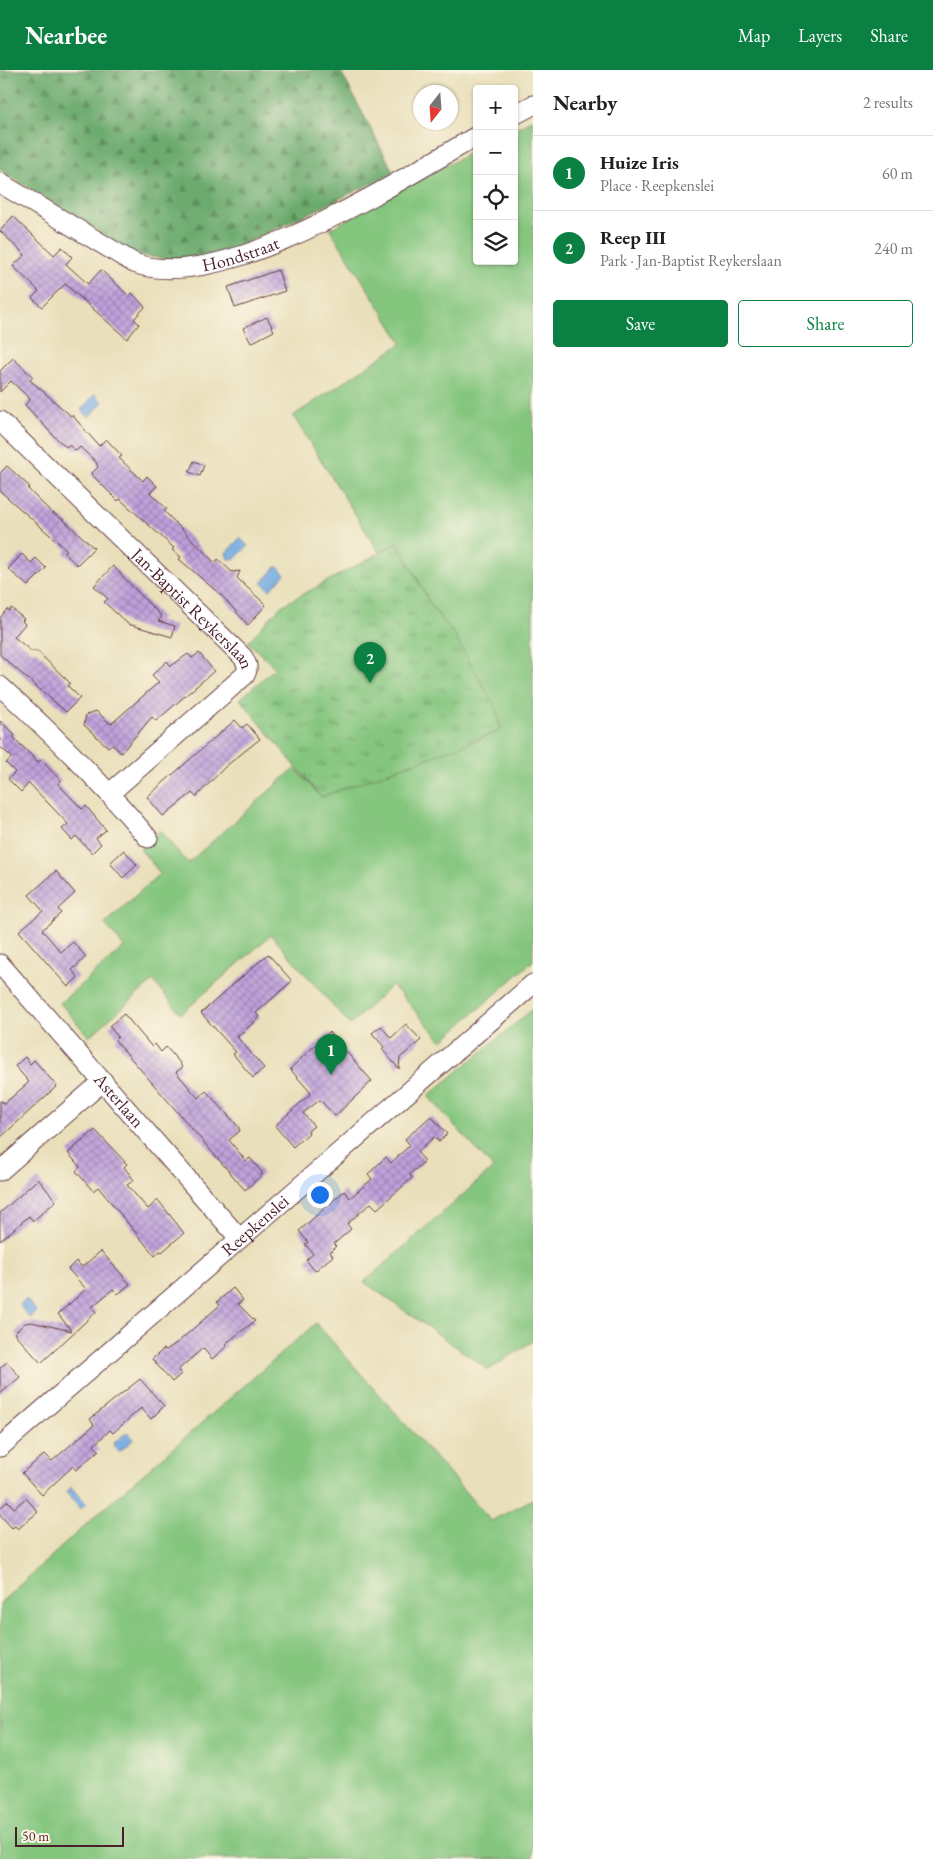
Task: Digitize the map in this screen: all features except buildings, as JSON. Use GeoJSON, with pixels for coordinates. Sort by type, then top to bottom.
{"type":"FeatureCollection","features":[{"type":"Feature","properties":{"kind":"street"},"geometry":{"type":"LineString","coordinates":[[518,113],[533,105]]}},
{"type":"Feature","properties":{"kind":"street","name":"Hondstraat"},"geometry":{"type":"LineString","coordinates":[[0,183],[134,263],[148,268],[176,269],[226,259],[282,242],[323,222],[473,138]]}},
{"type":"Feature","properties":{"kind":"street","name":"Jan-Baptist Reykerslaan"},"geometry":{"type":"LineString","coordinates":[[0,422],[244,657],[247,663],[248,669],[245,675],[110,793]]}},
{"type":"Feature","properties":{"kind":"street"},"geometry":{"type":"LineString","coordinates":[[0,686],[56,738],[110,793],[148,838]]}},
{"type":"Feature","properties":{"kind":"street","name":"Asterlaan"},"geometry":{"type":"LineString","coordinates":[[0,964],[238,1238]]}},
{"type":"Feature","properties":{"kind":"street","name":"Reepkenslei"},"geometry":{"type":"LineString","coordinates":[[0,1447],[238,1238],[533,984]]}},
{"type":"Feature","properties":{"kind":"street"},"geometry":{"type":"LineString","coordinates":[[0,1171],[103,1082]]}},
{"type":"Feature","properties":{"kind":"green space"},"geometry":{"type":"Polygon","coordinates":[[[0,70],[340,70],[394,173],[235,248],[183,261],[136,255],[0,170],[0,70]]]}},
{"type":"Feature","properties":{"kind":"green space"},"geometry":{"type":"Polygon","coordinates":[[[533,119],[533,961],[442,1041],[392,985],[350,1025],[271,935],[181,1014],[153,981],[89,1037],[60,1003],[124,947],[105,924],[160,873],[140,849],[160,831],[188,863],[295,768],[321,797],[452,632],[432,607],[398,543],[379,552],[293,416],[402,343],[330,229],[473,151],[473,265],[518,265],[518,127],[533,119]]]}},
{"type":"Feature","properties":{"kind":"green space"},"geometry":{"type":"Polygon","coordinates":[[[398,543],[432,607],[452,632],[495,706],[501,731],[321,797],[240,699],[275,668],[248,642],[281,606],[398,543]]]}},
{"type":"Feature","properties":{"kind":"green space"},"geometry":{"type":"Polygon","coordinates":[[[533,1009],[533,1341],[489,1370],[364,1282],[493,1168],[428,1096],[533,1009]]]}},
{"type":"Feature","properties":{"kind":"green space"},"geometry":{"type":"Polygon","coordinates":[[[316,1323],[491,1521],[533,1499],[533,1859],[0,1859],[0,1603],[102,1510],[316,1323]]]}},
{"type":"Feature","properties":{"kind":"water"},"geometry":{"type":"Polygon","coordinates":[[[95,394],[103,402],[89,417],[81,410],[95,394]]]}},
{"type":"Feature","properties":{"kind":"water"},"geometry":{"type":"Polygon","coordinates":[[[240,538],[248,546],[235,559],[228,559],[226,553],[240,538]]]}},
{"type":"Feature","properties":{"kind":"water"},"geometry":{"type":"Polygon","coordinates":[[[277,566],[285,574],[270,590],[262,583],[277,566]]]}},
{"type":"Feature","properties":{"kind":"water"},"geometry":{"type":"Polygon","coordinates":[[[26,1299],[37,1312],[30,1318],[19,1305],[26,1299]]]}},
{"type":"Feature","properties":{"kind":"water"},"geometry":{"type":"Polygon","coordinates":[[[127,1432],[134,1439],[119,1452],[113,1444],[127,1432]]]}},
{"type":"Feature","properties":{"kind":"water"},"geometry":{"type":"Polygon","coordinates":[[[71,1487],[86,1504],[80,1509],[66,1492],[71,1487]]]}},
{"type":"Feature","properties":{"kind":"place","name":"Reep III"},"geometry":{"type":"Point","coordinates":[370,683]}},
{"type":"Feature","properties":{"kind":"place","name":"Huize Iris"},"geometry":{"type":"Point","coordinates":[331,1075]}}]}
